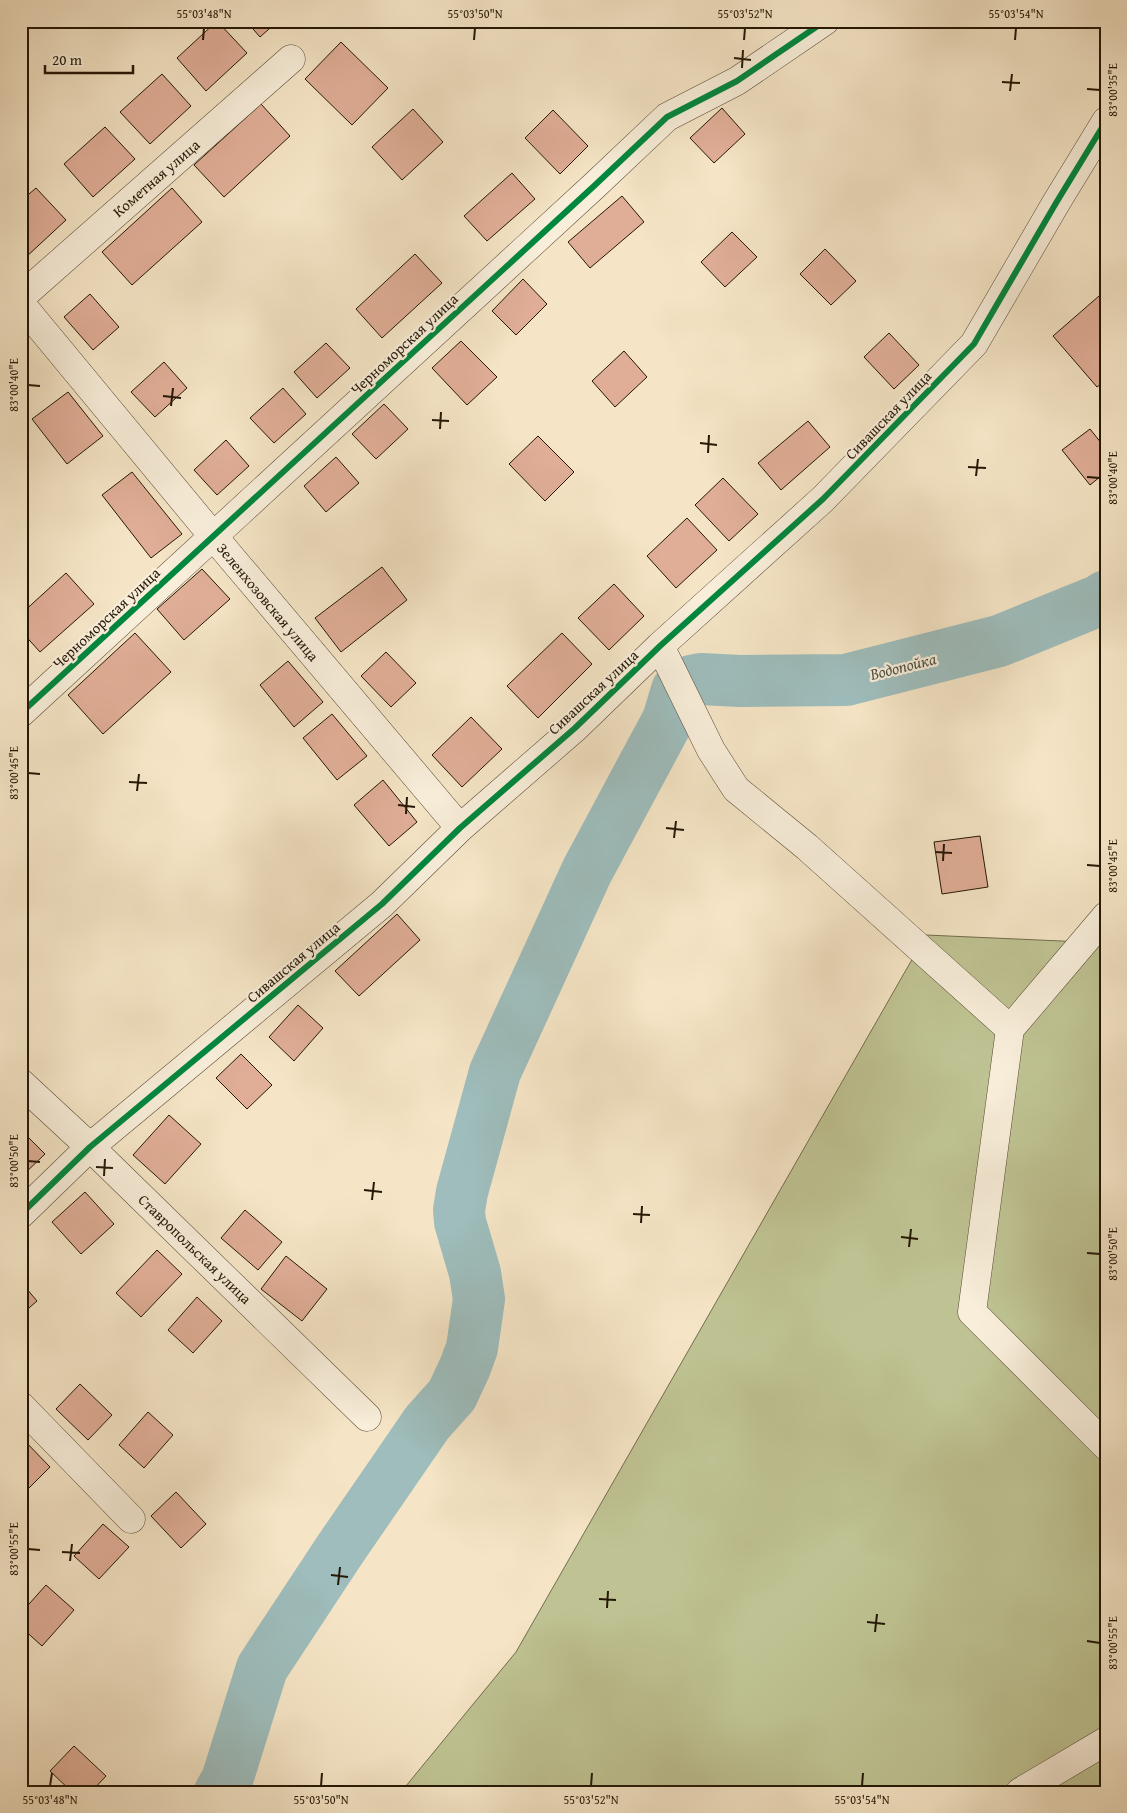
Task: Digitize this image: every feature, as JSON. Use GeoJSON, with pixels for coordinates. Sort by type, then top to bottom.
{"type":"FeatureCollection","features":[{"type":"Feature","properties":{"kind":"street","name":"Черноморская улица"},"geometry":{"type":"LineString","coordinates":[[21,713],[667,117],[737,81],[825,21]]}},
{"type":"Feature","properties":{"kind":"street","name":"Кометная улица"},"geometry":{"type":"LineString","coordinates":[[21,297],[291,59]]}},
{"type":"Feature","properties":{"kind":"street","name":"Сивашская улица"},"geometry":{"type":"LineString","coordinates":[[21,1214],[90,1147],[382,904],[460,828],[575,728],[660,646],[823,499],[974,344],[1106,121]]}},
{"type":"Feature","properties":{"kind":"street","name":"Зеленхозовская улица"},"geometry":{"type":"LineString","coordinates":[[21,304],[213,536],[460,828]]}},
{"type":"Feature","properties":{"kind":"street"},"geometry":{"type":"LineString","coordinates":[[660,646],[711,750],[736,789],[807,848],[1010,1029]]}},
{"type":"Feature","properties":{"kind":"street"},"geometry":{"type":"LineString","coordinates":[[1106,916],[1010,1029],[972,1312],[1106,1446]]}},
{"type":"Feature","properties":{"kind":"street","name":"Ставропольская улица"},"geometry":{"type":"LineString","coordinates":[[21,1083],[90,1147],[367,1417]]}},
{"type":"Feature","properties":{"kind":"street"},"geometry":{"type":"LineString","coordinates":[[21,1406],[131,1519]]}},
{"type":"Feature","properties":{"kind":"street"},"geometry":{"type":"LineString","coordinates":[[1020,1792],[1106,1741]]}},
{"type":"Feature","properties":{"kind":"green space"},"geometry":{"type":"Polygon","coordinates":[[[926,935],[1106,943],[1106,1792],[401,1792],[516,1652],[926,935]]]}},
{"type":"Feature","properties":{"kind":"building"},"geometry":{"type":"Polygon","coordinates":[[[217,21],[247,53],[206,91],[177,58],[217,21]]]}},
{"type":"Feature","properties":{"kind":"building"},"geometry":{"type":"Polygon","coordinates":[[[246,21],[278,21],[260,37],[246,21]]]}},
{"type":"Feature","properties":{"kind":"building"},"geometry":{"type":"Polygon","coordinates":[[[341,42],[388,88],[352,125],[305,79],[341,42]]]}},
{"type":"Feature","properties":{"kind":"building"},"geometry":{"type":"Polygon","coordinates":[[[162,74],[191,106],[150,144],[120,112],[162,74]]]}},
{"type":"Feature","properties":{"kind":"building"},"geometry":{"type":"Polygon","coordinates":[[[261,104],[290,136],[224,197],[194,165],[261,104]]]}},
{"type":"Feature","properties":{"kind":"building"},"geometry":{"type":"Polygon","coordinates":[[[722,108],[745,134],[714,163],[690,138],[722,108]]]}},
{"type":"Feature","properties":{"kind":"building"},"geometry":{"type":"Polygon","coordinates":[[[413,109],[443,142],[402,180],[372,147],[413,109]]]}},
{"type":"Feature","properties":{"kind":"building"},"geometry":{"type":"Polygon","coordinates":[[[553,110],[588,146],[560,174],[525,138],[553,110]]]}},
{"type":"Feature","properties":{"kind":"building"},"geometry":{"type":"Polygon","coordinates":[[[105,127],[135,159],[93,197],[64,164],[105,127]]]}},
{"type":"Feature","properties":{"kind":"building"},"geometry":{"type":"Polygon","coordinates":[[[512,173],[535,199],[487,241],[464,216],[512,173]]]}},
{"type":"Feature","properties":{"kind":"building"},"geometry":{"type":"Polygon","coordinates":[[[36,188],[66,220],[25,258],[21,254],[21,201],[36,188]]]}},
{"type":"Feature","properties":{"kind":"building"},"geometry":{"type":"Polygon","coordinates":[[[172,188],[202,222],[132,285],[102,252],[172,188]]]}},
{"type":"Feature","properties":{"kind":"building"},"geometry":{"type":"Polygon","coordinates":[[[622,196],[644,222],[590,268],[568,242],[622,196]]]}},
{"type":"Feature","properties":{"kind":"building"},"geometry":{"type":"Polygon","coordinates":[[[732,232],[757,257],[725,287],[701,262],[732,232]]]}},
{"type":"Feature","properties":{"kind":"building"},"geometry":{"type":"Polygon","coordinates":[[[825,249],[856,281],[831,305],[800,274],[825,249]]]}},
{"type":"Feature","properties":{"kind":"building"},"geometry":{"type":"Polygon","coordinates":[[[415,254],[442,283],[382,338],[356,309],[415,254]]]}},
{"type":"Feature","properties":{"kind":"building"},"geometry":{"type":"Polygon","coordinates":[[[523,279],[547,304],[516,335],[492,311],[523,279]]]}},
{"type":"Feature","properties":{"kind":"building"},"geometry":{"type":"Polygon","coordinates":[[[90,294],[119,327],[93,350],[64,317],[90,294]]]}},
{"type":"Feature","properties":{"kind":"building"},"geometry":{"type":"Polygon","coordinates":[[[1099,296],[1106,303],[1106,380],[1097,387],[1053,336],[1099,296]]]}},
{"type":"Feature","properties":{"kind":"building"},"geometry":{"type":"Polygon","coordinates":[[[889,333],[919,365],[894,389],[864,357],[889,333]]]}},
{"type":"Feature","properties":{"kind":"building"},"geometry":{"type":"Polygon","coordinates":[[[461,341],[497,377],[467,405],[432,368],[461,341]]]}},
{"type":"Feature","properties":{"kind":"building"},"geometry":{"type":"Polygon","coordinates":[[[326,343],[350,368],[317,398],[294,372],[326,343]]]}},
{"type":"Feature","properties":{"kind":"building"},"geometry":{"type":"Polygon","coordinates":[[[624,351],[647,377],[615,407],[592,381],[624,351]]]}},
{"type":"Feature","properties":{"kind":"building"},"geometry":{"type":"Polygon","coordinates":[[[164,362],[187,388],[155,417],[131,392],[164,362]]]}},
{"type":"Feature","properties":{"kind":"building"},"geometry":{"type":"Polygon","coordinates":[[[283,388],[306,414],[274,443],[250,418],[283,388]]]}},
{"type":"Feature","properties":{"kind":"building"},"geometry":{"type":"Polygon","coordinates":[[[68,392],[103,436],[67,464],[32,419],[68,392]]]}},
{"type":"Feature","properties":{"kind":"building"},"geometry":{"type":"Polygon","coordinates":[[[384,404],[408,429],[376,459],[352,434],[384,404]]]}},
{"type":"Feature","properties":{"kind":"building"},"geometry":{"type":"Polygon","coordinates":[[[808,421],[830,447],[781,490],[758,463],[808,421]]]}},
{"type":"Feature","properties":{"kind":"building"},"geometry":{"type":"Polygon","coordinates":[[[1090,429],[1106,449],[1106,472],[1090,485],[1062,450],[1090,429]]]}},
{"type":"Feature","properties":{"kind":"building"},"geometry":{"type":"Polygon","coordinates":[[[538,436],[574,472],[545,501],[509,464],[538,436]]]}},
{"type":"Feature","properties":{"kind":"building"},"geometry":{"type":"Polygon","coordinates":[[[226,440],[249,466],[217,495],[194,470],[226,440]]]}},
{"type":"Feature","properties":{"kind":"building"},"geometry":{"type":"Polygon","coordinates":[[[336,457],[359,483],[326,512],[304,486],[336,457]]]}},
{"type":"Feature","properties":{"kind":"building"},"geometry":{"type":"Polygon","coordinates":[[[132,472],[182,534],[151,558],[102,495],[132,472]]]}},
{"type":"Feature","properties":{"kind":"building"},"geometry":{"type":"Polygon","coordinates":[[[723,478],[758,514],[729,541],[695,505],[723,478]]]}},
{"type":"Feature","properties":{"kind":"building"},"geometry":{"type":"Polygon","coordinates":[[[687,518],[717,550],[676,588],[647,556],[687,518]]]}},
{"type":"Feature","properties":{"kind":"building"},"geometry":{"type":"Polygon","coordinates":[[[382,567],[407,600],[341,652],[315,618],[382,567]]]}},
{"type":"Feature","properties":{"kind":"building"},"geometry":{"type":"Polygon","coordinates":[[[202,569],[230,599],[184,640],[157,609],[202,569]]]}},
{"type":"Feature","properties":{"kind":"building"},"geometry":{"type":"Polygon","coordinates":[[[66,573],[94,604],[40,652],[21,631],[21,614],[66,573]]]}},
{"type":"Feature","properties":{"kind":"building"},"geometry":{"type":"Polygon","coordinates":[[[614,584],[644,616],[609,650],[578,618],[614,584]]]}},
{"type":"Feature","properties":{"kind":"building"},"geometry":{"type":"Polygon","coordinates":[[[135,633],[171,672],[103,734],[68,695],[135,633]]]}},
{"type":"Feature","properties":{"kind":"building"},"geometry":{"type":"Polygon","coordinates":[[[562,633],[592,664],[538,718],[507,686],[562,633]]]}},
{"type":"Feature","properties":{"kind":"building"},"geometry":{"type":"Polygon","coordinates":[[[386,652],[416,683],[391,707],[361,676],[386,652]]]}},
{"type":"Feature","properties":{"kind":"building"},"geometry":{"type":"Polygon","coordinates":[[[288,661],[323,702],[294,727],[260,685],[288,661]]]}},
{"type":"Feature","properties":{"kind":"building"},"geometry":{"type":"Polygon","coordinates":[[[332,714],[367,756],[337,780],[303,738],[332,714]]]}},
{"type":"Feature","properties":{"kind":"building"},"geometry":{"type":"Polygon","coordinates":[[[471,717],[502,749],[462,787],[432,755],[471,717]]]}},
{"type":"Feature","properties":{"kind":"building"},"geometry":{"type":"Polygon","coordinates":[[[383,780],[417,822],[389,846],[354,805],[383,780]]]}},
{"type":"Feature","properties":{"kind":"building"},"geometry":{"type":"Polygon","coordinates":[[[980,836],[988,887],[942,894],[934,842],[980,836]]]}},
{"type":"Feature","properties":{"kind":"building"},"geometry":{"type":"Polygon","coordinates":[[[397,914],[420,940],[359,996],[335,971],[397,914]]]}},
{"type":"Feature","properties":{"kind":"building"},"geometry":{"type":"Polygon","coordinates":[[[298,1005],[323,1028],[294,1061],[269,1037],[298,1005]]]}},
{"type":"Feature","properties":{"kind":"building"},"geometry":{"type":"Polygon","coordinates":[[[241,1054],[272,1085],[247,1109],[216,1078],[241,1054]]]}},
{"type":"Feature","properties":{"kind":"building"},"geometry":{"type":"Polygon","coordinates":[[[169,1115],[201,1144],[165,1184],[133,1155],[169,1115]]]}},
{"type":"Feature","properties":{"kind":"building"},"geometry":{"type":"Polygon","coordinates":[[[21,1130],[45,1154],[21,1177],[21,1130]]]}},
{"type":"Feature","properties":{"kind":"building"},"geometry":{"type":"Polygon","coordinates":[[[85,1192],[114,1224],[81,1254],[52,1222],[85,1192]]]}},
{"type":"Feature","properties":{"kind":"building"},"geometry":{"type":"Polygon","coordinates":[[[245,1210],[282,1242],[258,1270],[221,1238],[245,1210]]]}},
{"type":"Feature","properties":{"kind":"building"},"geometry":{"type":"Polygon","coordinates":[[[157,1250],[182,1274],[141,1317],[116,1293],[157,1250]]]}},
{"type":"Feature","properties":{"kind":"building"},"geometry":{"type":"Polygon","coordinates":[[[286,1256],[327,1289],[302,1321],[261,1289],[286,1256]]]}},
{"type":"Feature","properties":{"kind":"building"},"geometry":{"type":"Polygon","coordinates":[[[21,1282],[37,1301],[21,1315],[21,1282]]]}},
{"type":"Feature","properties":{"kind":"building"},"geometry":{"type":"Polygon","coordinates":[[[197,1297],[222,1321],[193,1353],[168,1330],[197,1297]]]}},
{"type":"Feature","properties":{"kind":"building"},"geometry":{"type":"Polygon","coordinates":[[[80,1384],[112,1415],[88,1440],[56,1409],[80,1384]]]}},
{"type":"Feature","properties":{"kind":"building"},"geometry":{"type":"Polygon","coordinates":[[[148,1412],[173,1435],[144,1468],[119,1445],[148,1412]]]}},
{"type":"Feature","properties":{"kind":"building"},"geometry":{"type":"Polygon","coordinates":[[[21,1437],[50,1467],[26,1491],[21,1486],[21,1437]]]}},
{"type":"Feature","properties":{"kind":"building"},"geometry":{"type":"Polygon","coordinates":[[[176,1492],[206,1524],[181,1548],[151,1516],[176,1492]]]}},
{"type":"Feature","properties":{"kind":"building"},"geometry":{"type":"Polygon","coordinates":[[[103,1524],[129,1547],[99,1579],[74,1556],[103,1524]]]}},
{"type":"Feature","properties":{"kind":"building"},"geometry":{"type":"Polygon","coordinates":[[[46,1585],[74,1610],[42,1646],[21,1627],[21,1613],[46,1585]]]}},
{"type":"Feature","properties":{"kind":"building"},"geometry":{"type":"Polygon","coordinates":[[[74,1746],[106,1776],[91,1792],[72,1792],[50,1771],[74,1746]]]}},
{"type":"Feature","properties":{"kind":"waterway","name":"Водопойка"},"geometry":{"type":"LineString","coordinates":[[691,681],[701,679],[740,681],[846,680],[999,641],[1106,596]]}},
{"type":"Feature","properties":{"kind":"waterway"},"geometry":{"type":"LineString","coordinates":[[220,1792],[227,1780],[262,1668],[427,1423],[452,1395],[465,1367],[472,1348],[479,1299],[475,1273],[460,1222],[459,1210],[462,1192],[495,1072],[587,871],[668,720],[677,690]]}},
{"type":"Feature","properties":{"kind":"cycle path"},"geometry":{"type":"LineString","coordinates":[[21,713],[667,117],[737,81],[825,21]]}},
{"type":"Feature","properties":{"kind":"cycle path"},"geometry":{"type":"LineString","coordinates":[[21,1214],[90,1147],[382,904],[460,828],[575,728],[660,646],[823,499],[974,344],[1106,121]]}}]}
